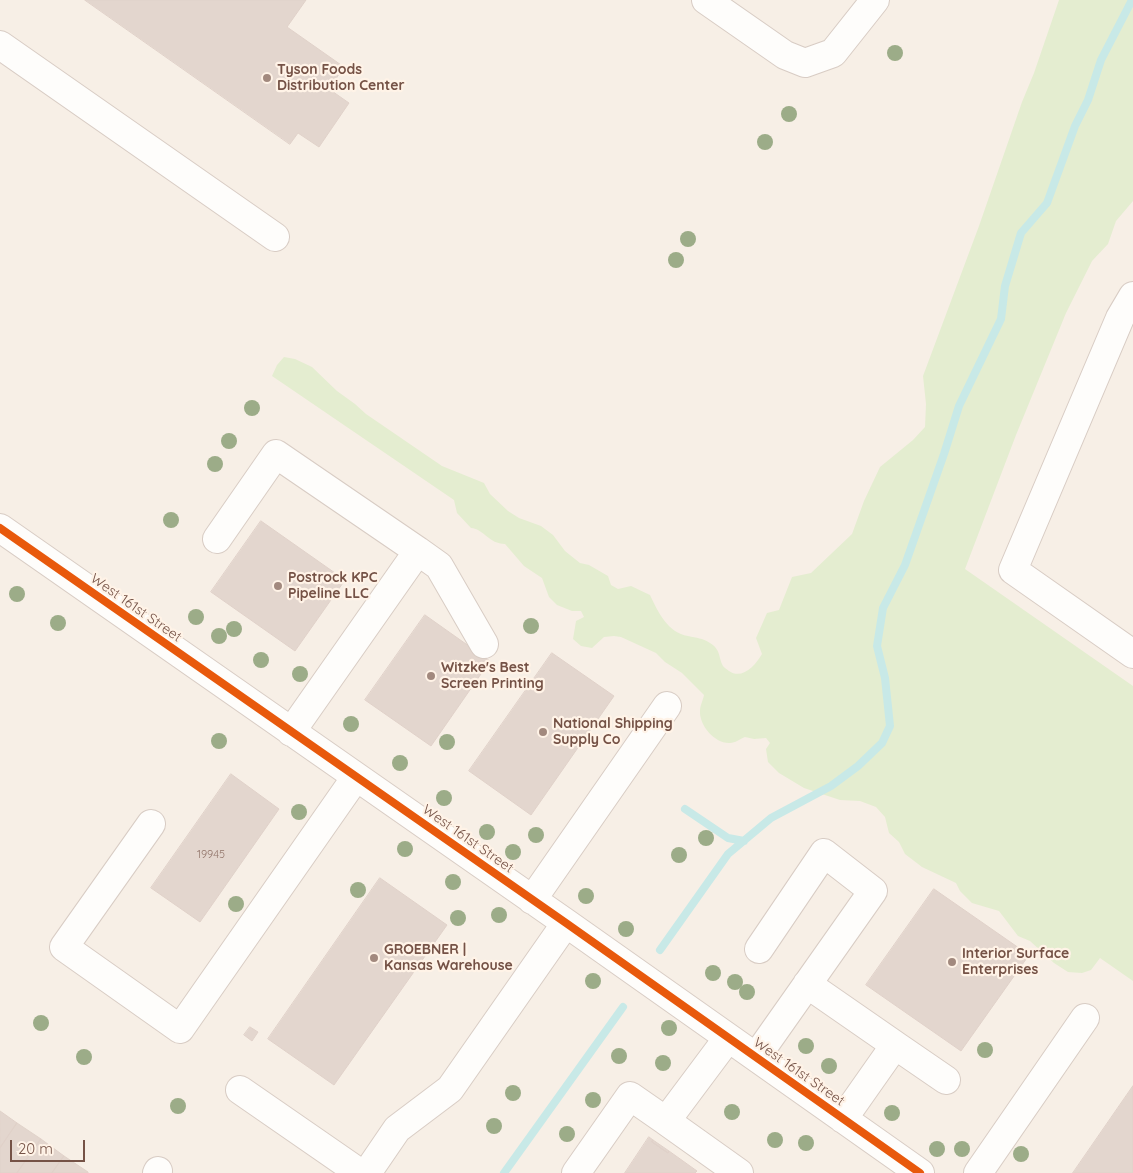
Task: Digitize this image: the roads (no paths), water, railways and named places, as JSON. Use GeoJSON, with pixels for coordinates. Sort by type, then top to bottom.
{"type":"FeatureCollection","features":[{"type":"Feature","properties":{"kind":"street"},"geometry":{"type":"LineString","coordinates":[[706,0],[785,55],[805,63],[833,53],[875,0]]}},
{"type":"Feature","properties":{"kind":"street"},"geometry":{"type":"LineString","coordinates":[[0,45],[275,237]]}},
{"type":"Feature","properties":{"kind":"street"},"geometry":{"type":"LineString","coordinates":[[1133,296],[1120,318],[1013,570],[1133,654]]}},
{"type":"Feature","properties":{"kind":"street"},"geometry":{"type":"LineString","coordinates":[[217,539],[276,454],[439,566],[484,644]]}},
{"type":"Feature","properties":{"kind":"street","name":"West 161st Street"},"geometry":{"type":"LineString","coordinates":[[0,528],[920,1173]]}},
{"type":"Feature","properties":{"kind":"street"},"geometry":{"type":"LineString","coordinates":[[291,732],[418,551]]}},
{"type":"Feature","properties":{"kind":"street"},"geometry":{"type":"LineString","coordinates":[[532,900],[667,706]]}},
{"type":"Feature","properties":{"kind":"street"},"geometry":{"type":"LineString","coordinates":[[151,824],[64,947],[180,1029],[356,777]]}},
{"type":"Feature","properties":{"kind":"street"},"geometry":{"type":"LineString","coordinates":[[756,1057],[873,891],[824,853],[759,949]]}},
{"type":"Feature","properties":{"kind":"street"},"geometry":{"type":"LineString","coordinates":[[367,1173],[397,1129],[450,1089],[566,923]]}},
{"type":"Feature","properties":{"kind":"street"},"geometry":{"type":"LineString","coordinates":[[807,984],[946,1080]]}},
{"type":"Feature","properties":{"kind":"street"},"geometry":{"type":"LineString","coordinates":[[978,1173],[1085,1018]]}},
{"type":"Feature","properties":{"kind":"street"},"geometry":{"type":"LineString","coordinates":[[666,1121],[728,1038]]}},
{"type":"Feature","properties":{"kind":"street"},"geometry":{"type":"LineString","coordinates":[[843,1119],[895,1045]]}},
{"type":"Feature","properties":{"kind":"street"},"geometry":{"type":"LineString","coordinates":[[240,1090],[360,1173]]}},
{"type":"Feature","properties":{"kind":"street"},"geometry":{"type":"LineString","coordinates":[[576,1173],[630,1096],[739,1173]]}},
{"type":"Feature","properties":{"kind":"waterway"},"geometry":{"type":"LineString","coordinates":[[660,950],[728,854],[771,818],[831,786],[858,766],[882,743],[890,726],[885,678],[877,646],[883,608],[905,565],[959,406],[1001,319],[1005,286],[1021,233],[1047,203],[1075,126],[1088,100],[1101,60],[1132,0]]}},
{"type":"Feature","properties":{"kind":"waterway"},"geometry":{"type":"LineString","coordinates":[[685,809],[728,838],[744,841]]}},
{"type":"Feature","properties":{"kind":"waterway"},"geometry":{"type":"LineString","coordinates":[[504,1173],[623,1007]]}},
{"type":"Feature","properties":{"kind":"place","name":"Tyson Foods Distribution Center"},"geometry":{"type":"Point","coordinates":[267,78]}},
{"type":"Feature","properties":{"kind":"place","name":"Postrock KPC Pipeline LLC"},"geometry":{"type":"Point","coordinates":[278,586]}},
{"type":"Feature","properties":{"kind":"place","name":"Witzke's Best Screen Printing"},"geometry":{"type":"Point","coordinates":[431,676]}},
{"type":"Feature","properties":{"kind":"place","name":"National Shipping Supply Co"},"geometry":{"type":"Point","coordinates":[543,732]}},
{"type":"Feature","properties":{"kind":"place","name":"GROEBNER | Kansas Warehouse"},"geometry":{"type":"Point","coordinates":[374,958]}},
{"type":"Feature","properties":{"kind":"place","name":"Interior Surface Enterprises"},"geometry":{"type":"Point","coordinates":[952,962]}}]}
